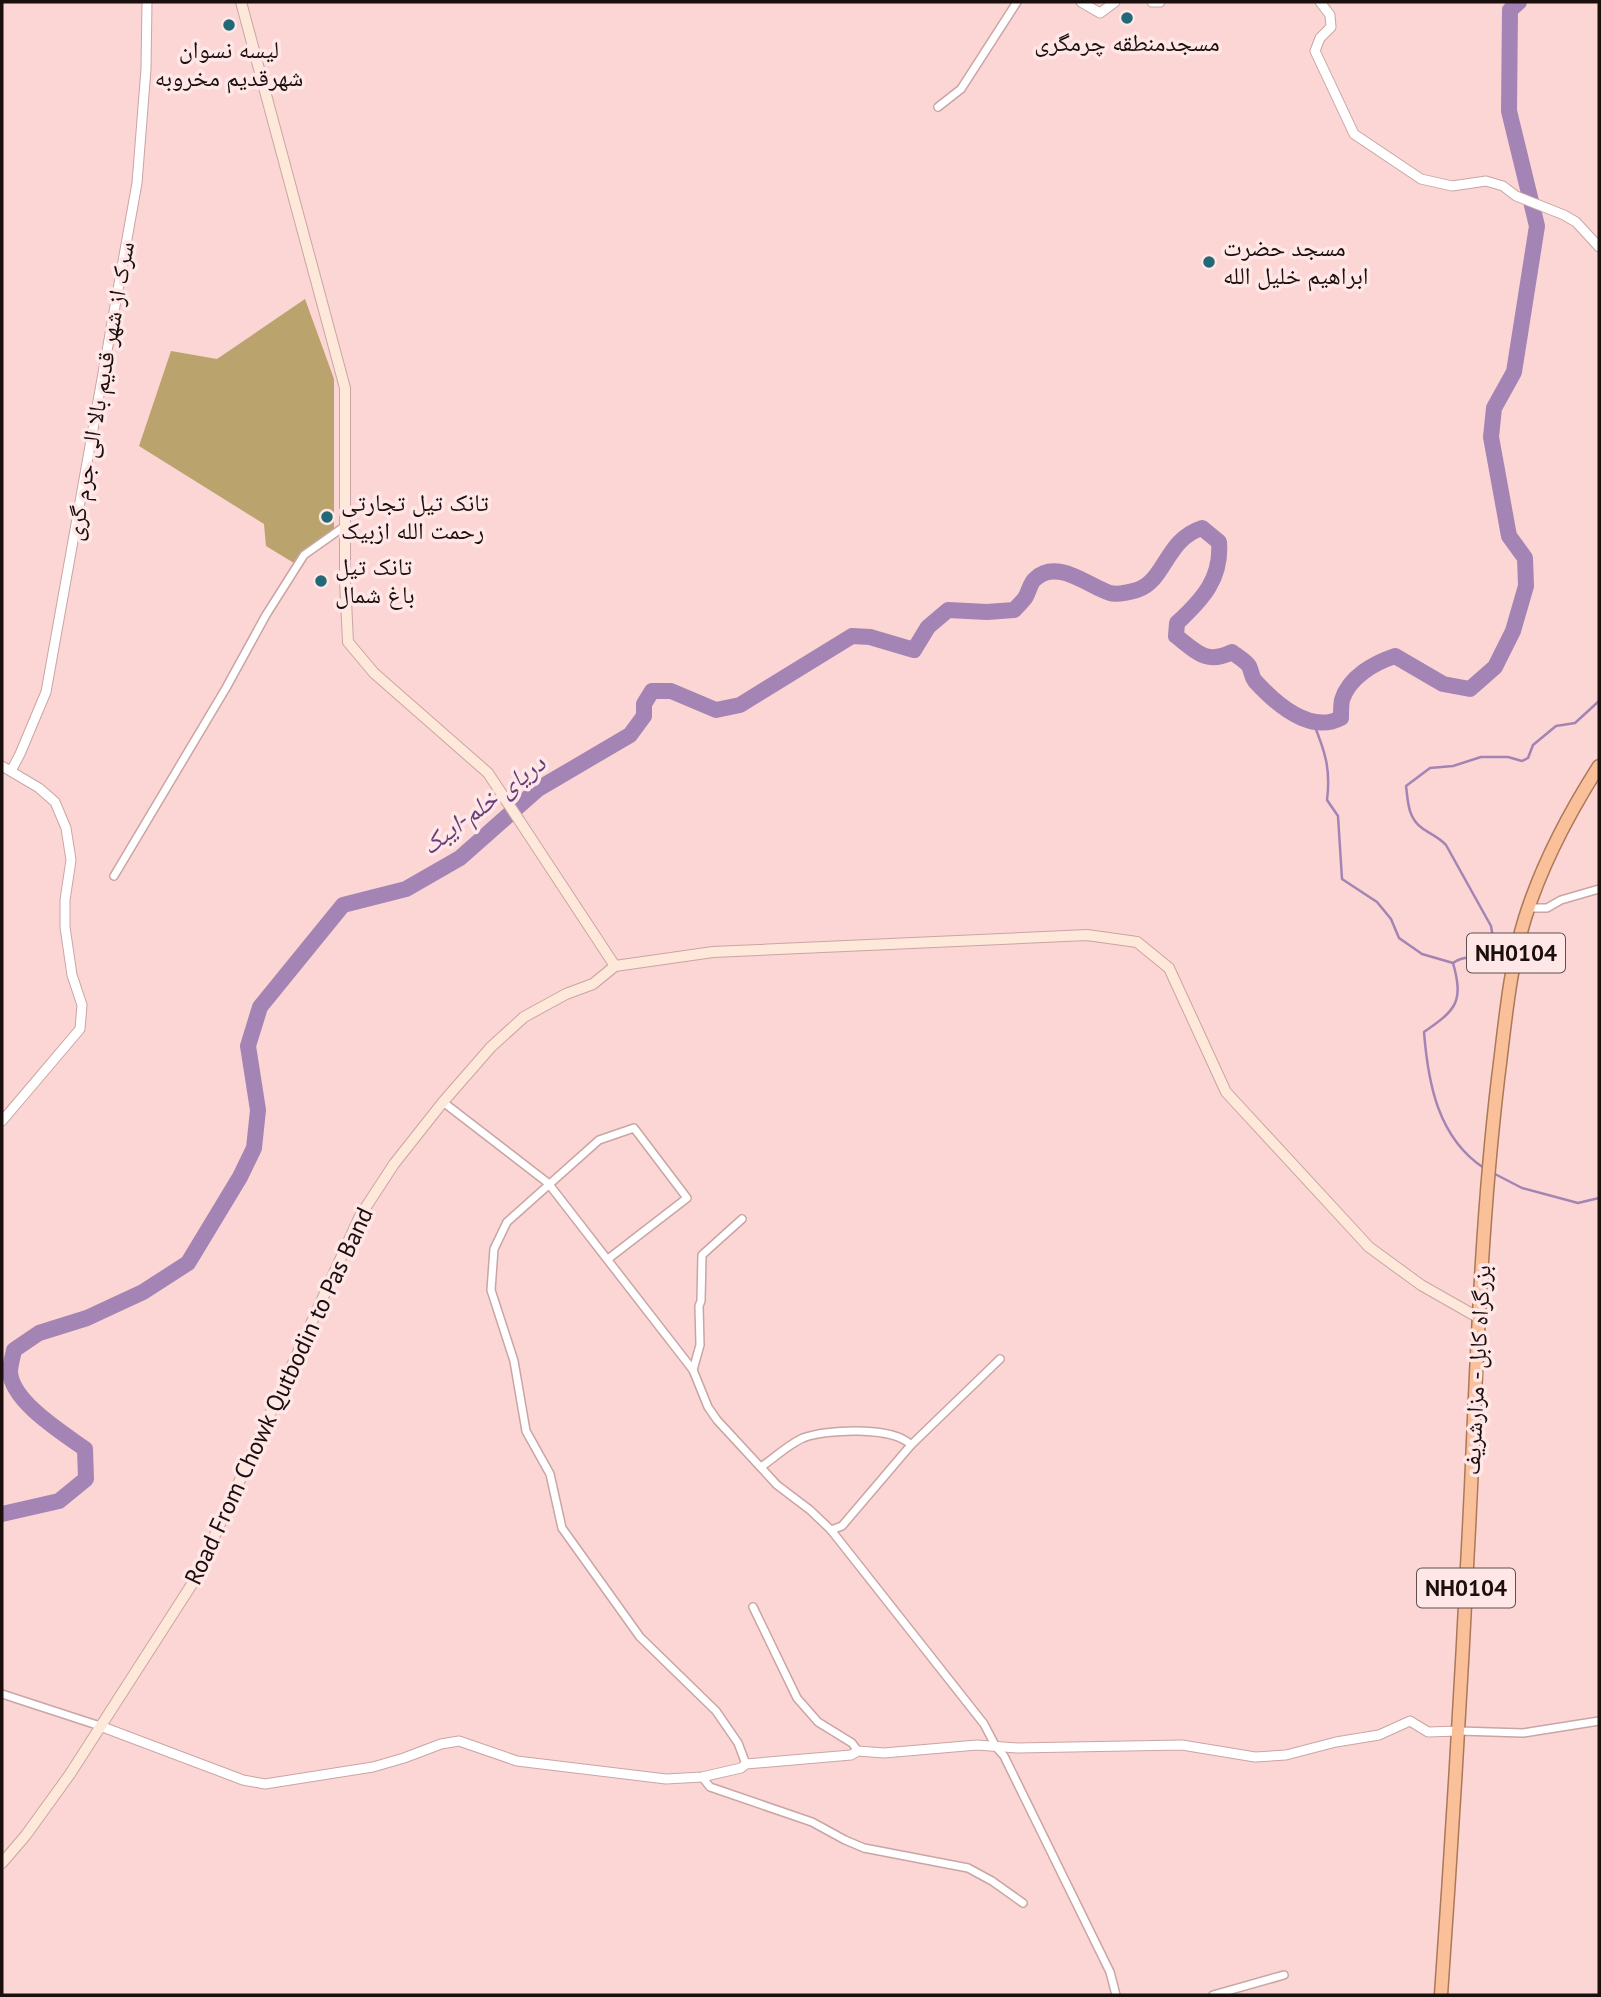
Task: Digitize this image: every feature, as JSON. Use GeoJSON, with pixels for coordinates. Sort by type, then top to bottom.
{"type":"FeatureCollection","features":[{"type":"Feature","properties":{"kind":"highway","name":"بزرگراه کابل - مزارشریف"},"geometry":{"type":"LineString","coordinates":[[1441,1995],[1459,1731],[1489,1157],[1511,975],[1529,908],[1543,870],[1573,806],[1599,766]]}},
{"type":"Feature","properties":{"kind":"main road"},"geometry":{"type":"LineString","coordinates":[[241,2],[345,388],[345,580],[348,642],[374,673],[488,773],[615,966],[713,952],[1087,935],[1137,942],[1169,968],[1226,1092],[1369,1247],[1421,1285],[1479,1318]]}},
{"type":"Feature","properties":{"kind":"main road","name":"Road From Chowk Qutbodin to Pas Band"},"geometry":{"type":"LineString","coordinates":[[2,1863],[26,1835],[194,1581],[360,1216],[394,1164],[491,1047],[524,1017],[566,994],[593,984],[615,966]]}},
{"type":"Feature","properties":{"kind":"street","name":"سرک از شهر قدیم بالا الی جرم گری"},"geometry":{"type":"LineString","coordinates":[[6,769],[20,754],[46,692],[135,196],[146,69],[147,2]]}},
{"type":"Feature","properties":{"kind":"street"},"geometry":{"type":"LineString","coordinates":[[938,107],[961,89],[1017,2]]}},
{"type":"Feature","properties":{"kind":"street"},"geometry":{"type":"LineString","coordinates":[[1080,2],[1100,13],[1115,2]]}},
{"type":"Feature","properties":{"kind":"street"},"geometry":{"type":"LineString","coordinates":[[1152,2],[1160,2]]}},
{"type":"Feature","properties":{"kind":"street"},"geometry":{"type":"LineString","coordinates":[[1320,2],[1330,15],[1331,27],[1320,38],[1315,51],[1354,134],[1421,179],[1452,186],[1486,181],[1503,186],[1522,199],[1576,222],[1599,247]]}},
{"type":"Feature","properties":{"kind":"street"},"geometry":{"type":"LineString","coordinates":[[114,876],[213,711],[266,615],[304,555],[345,526]]}},
{"type":"Feature","properties":{"kind":"street"},"geometry":{"type":"LineString","coordinates":[[2,1121],[80,1029],[82,1005],[72,975],[65,927],[65,900],[71,860],[66,828],[55,802],[39,788],[6,769]]}},
{"type":"Feature","properties":{"kind":"street"},"geometry":{"type":"LineString","coordinates":[[1529,908],[1547,908],[1560,900],[1599,889]]}},
{"type":"Feature","properties":{"kind":"street"},"geometry":{"type":"LineString","coordinates":[[443,1102],[548,1183],[693,1370],[708,1407],[717,1420],[778,1486],[810,1510],[831,1531],[984,1724],[996,1748],[1004,1756],[1110,1972],[1116,1995]]}},
{"type":"Feature","properties":{"kind":"street"},"geometry":{"type":"LineString","coordinates":[[608,1259],[687,1198],[634,1128],[599,1140],[507,1222],[494,1249],[491,1290],[514,1361],[526,1431],[550,1474],[562,1528],[640,1637],[716,1711],[738,1743],[746,1764]]}},
{"type":"Feature","properties":{"kind":"street"},"geometry":{"type":"LineString","coordinates":[[693,1370],[700,1345],[702,1255],[742,1219]]}},
{"type":"Feature","properties":{"kind":"street"},"geometry":{"type":"LineString","coordinates":[[831,1531],[842,1526],[911,1445],[1000,1359]]}},
{"type":"Feature","properties":{"kind":"street"},"geometry":{"type":"LineString","coordinates":[[761,1467],[803,1438],[841,1432],[876,1432],[905,1438],[911,1445]]}},
{"type":"Feature","properties":{"kind":"street"},"geometry":{"type":"LineString","coordinates":[[753,1607],[797,1698],[818,1722],[852,1744],[858,1751]]}},
{"type":"Feature","properties":{"kind":"street"},"geometry":{"type":"LineString","coordinates":[[2,1695],[100,1726],[243,1780],[265,1784],[373,1766],[441,1744],[459,1741],[517,1760],[666,1779],[702,1777],[741,1768],[746,1764],[851,1755],[858,1751],[884,1753],[977,1745],[996,1748],[1182,1745],[1255,1757],[1286,1755],[1336,1742],[1379,1735],[1410,1721],[1428,1732],[1522,1733],[1599,1721]]}},
{"type":"Feature","properties":{"kind":"street"},"geometry":{"type":"LineString","coordinates":[[702,1777],[710,1787],[812,1822],[864,1848],[968,1868],[1023,1903]]}},
{"type":"Feature","properties":{"kind":"street"},"geometry":{"type":"LineString","coordinates":[[1213,1995],[1284,1975]]}},
{"type":"Feature","properties":{"kind":"shaded area"},"geometry":{"type":"Polygon","coordinates":[[[305,299],[334,379],[334,535],[294,563],[266,546],[264,524],[139,446],[171,351],[217,359],[305,299]]]}},
{"type":"Feature","properties":{"kind":"waterway","name":"دریای خلم-ایبک"},"geometry":{"type":"LineString","coordinates":[[2,1514],[59,1501],[86,1479],[85,1449],[52,1426],[19,1394],[10,1372],[14,1350],[39,1333],[87,1318],[143,1292],[188,1263],[240,1177],[254,1148],[258,1110],[248,1046],[260,1007],[343,905],[406,889],[460,858],[538,789],[630,735],[644,716],[644,704],[652,691],[671,691],[716,710],[740,705],[852,636],[870,637],[914,650],[928,627],[948,610],[1014,610],[1025,598],[1035,579],[1053,571],[1063,572],[1110,593],[1137,590],[1154,578],[1180,541],[1202,528],[1219,542],[1217,566],[1203,596],[1177,623],[1176,636],[1196,652],[1208,657],[1232,652],[1248,664],[1254,679],[1263,690],[1294,714],[1317,722],[1341,718],[1342,700],[1350,684],[1371,667],[1395,656],[1443,684],[1470,689],[1495,667],[1513,631],[1526,586],[1525,558],[1509,536],[1491,437],[1494,408],[1514,372],[1537,226],[1509,111],[1510,10],[1519,2]]}},
{"type":"Feature","properties":{"kind":"waterway"},"geometry":{"type":"LineString","coordinates":[[1453,963],[1491,952],[1491,926],[1446,845],[1417,824],[1410,809],[1406,786],[1430,768],[1453,766],[1481,757],[1508,757],[1522,761],[1528,758],[1533,745],[1556,726],[1575,723],[1599,701]]}},
{"type":"Feature","properties":{"kind":"waterway"},"geometry":{"type":"LineString","coordinates":[[1313,722],[1326,760],[1327,800],[1338,816],[1342,879],[1377,902],[1391,919],[1399,938],[1422,954],[1453,963],[1458,987],[1455,1004],[1444,1017],[1424,1032],[1429,1071],[1438,1108],[1446,1125],[1468,1156],[1484,1168]]}},
{"type":"Feature","properties":{"kind":"waterway"},"geometry":{"type":"LineString","coordinates":[[1493,1173],[1522,1188],[1578,1203],[1599,1198]]}},
{"type":"Feature","properties":{"kind":"place","name":"مسجدمنطقه چرمگری"},"geometry":{"type":"Point","coordinates":[1127,18]}},
{"type":"Feature","properties":{"kind":"place","name":"لیسه نسوان شهرقدیم مخروبه"},"geometry":{"type":"Point","coordinates":[229,25]}},
{"type":"Feature","properties":{"kind":"place","name":"مسجد حضرت ابراهیم خلیل الله"},"geometry":{"type":"Point","coordinates":[1209,262]}},
{"type":"Feature","properties":{"kind":"place","name":"تانک تیل تجارتی رحمت الله ازبیک"},"geometry":{"type":"Point","coordinates":[327,517]}},
{"type":"Feature","properties":{"kind":"place","name":"تانک تیل باغ شمال"},"geometry":{"type":"Point","coordinates":[321,581]}}]}
